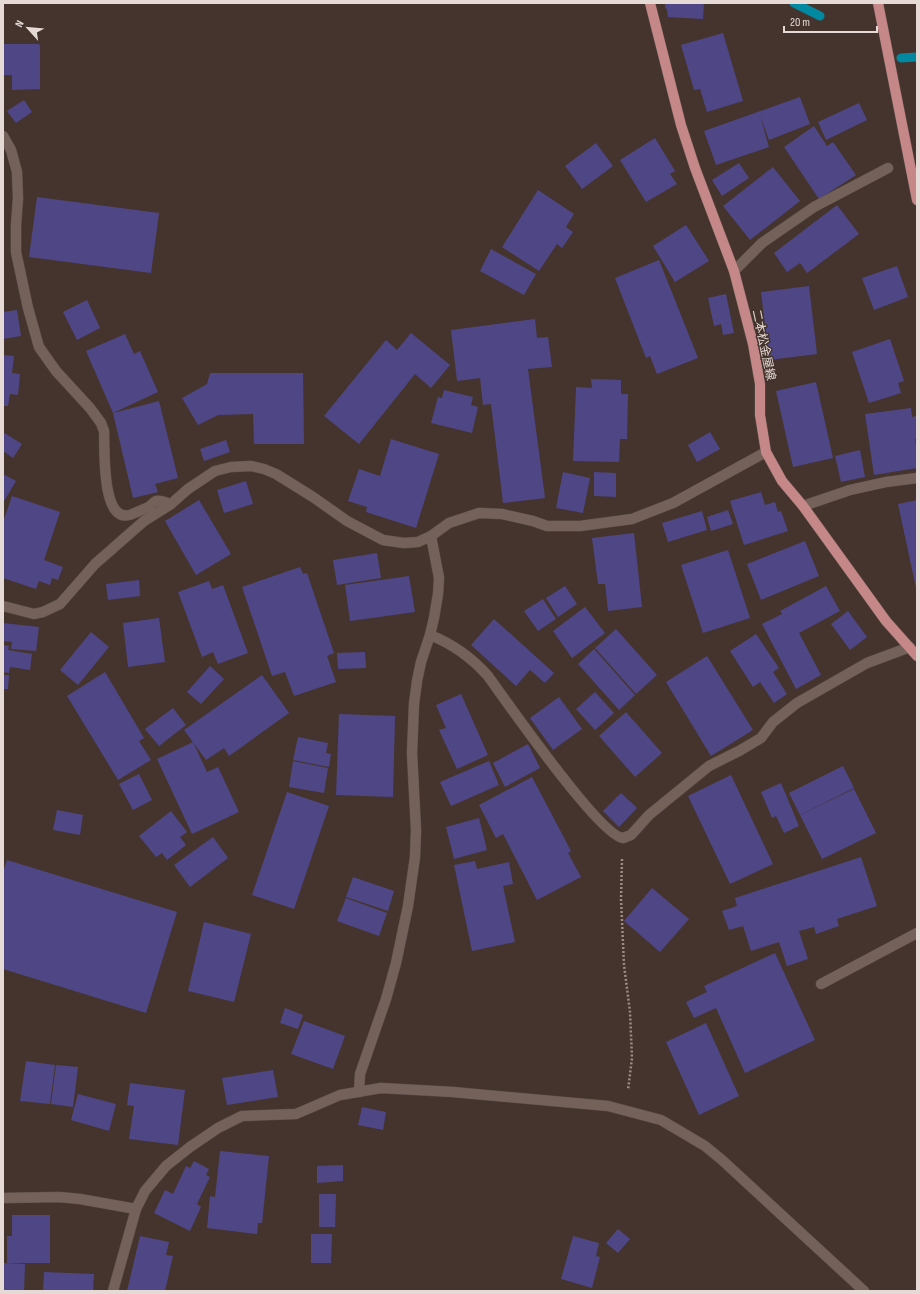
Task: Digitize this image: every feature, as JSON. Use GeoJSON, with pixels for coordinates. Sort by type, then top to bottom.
{"type":"FeatureCollection","features":[{"type":"Feature","properties":{"kind":"main road","name":"二本松金屋線"},"geometry":{"type":"LineString","coordinates":[[650,3],[680,125],[734,271],[753,344],[760,384],[760,415],[766,452],[782,481],[803,506],[886,621],[910,646],[917,656]]}},
{"type":"Feature","properties":{"kind":"main road"},"geometry":{"type":"LineString","coordinates":[[878,3],[917,200]]}},
{"type":"Feature","properties":{"kind":"street"},"geometry":{"type":"LineString","coordinates":[[3,136],[12,150],[17,172],[18,198],[16,252],[28,308],[39,347],[56,371],[90,408],[101,423],[104,431],[107,490],[112,507],[117,513],[129,516],[155,502],[162,501],[171,504]]}},
{"type":"Feature","properties":{"kind":"street"},"geometry":{"type":"LineString","coordinates":[[734,271],[762,243],[814,207],[888,168]]}},
{"type":"Feature","properties":{"kind":"street"},"geometry":{"type":"LineString","coordinates":[[3,606],[34,614],[43,612],[60,604],[95,564],[144,522],[215,471],[231,467],[251,466],[276,474],[313,497],[347,521],[383,540],[404,543],[418,542],[431,536],[449,523],[479,513],[502,514],[533,521],[547,526],[580,526],[632,519],[673,503],[766,452]]}},
{"type":"Feature","properties":{"kind":"street"},"geometry":{"type":"LineString","coordinates":[[803,506],[850,490],[886,482],[917,478]]}},
{"type":"Feature","properties":{"kind":"street"},"geometry":{"type":"LineString","coordinates":[[359,1092],[360,1074],[396,963],[408,906],[415,857],[416,830],[412,753],[414,704],[421,662],[430,635],[438,594],[439,578],[431,536]]}},
{"type":"Feature","properties":{"kind":"street"},"geometry":{"type":"LineString","coordinates":[[430,635],[450,644],[477,664],[488,676],[567,782],[594,815],[616,836],[623,838],[631,835],[649,815],[709,766],[760,738],[773,722],[797,703],[867,663],[910,646]]}},
{"type":"Feature","properties":{"kind":"street"},"geometry":{"type":"LineString","coordinates":[[821,984],[917,933]]}},
{"type":"Feature","properties":{"kind":"street"},"geometry":{"type":"LineString","coordinates":[[113,1291],[136,1209],[145,1191],[166,1166],[190,1147],[228,1122],[242,1116],[296,1114],[340,1095],[381,1088],[453,1092],[608,1106],[661,1120],[705,1146],[722,1160],[864,1291]]}},
{"type":"Feature","properties":{"kind":"street"},"geometry":{"type":"LineString","coordinates":[[3,1198],[60,1197],[136,1209]]}},
{"type":"Feature","properties":{"kind":"path"},"geometry":{"type":"LineString","coordinates":[[623,838],[621,899],[624,965],[630,1012],[632,1058],[625,1110]]}},
{"type":"Feature","properties":{"kind":"building"},"geometry":{"type":"Polygon","coordinates":[[[665,3],[704,3],[703,19],[668,17],[665,3]]]}},
{"type":"Feature","properties":{"kind":"building"},"geometry":{"type":"Polygon","coordinates":[[[723,33],[743,101],[707,112],[700,89],[694,90],[681,45],[723,33]]]}},
{"type":"Feature","properties":{"kind":"building"},"geometry":{"type":"Polygon","coordinates":[[[3,44],[40,44],[40,89],[12,90],[12,75],[3,75],[3,44]]]}},
{"type":"Feature","properties":{"kind":"building"},"geometry":{"type":"Polygon","coordinates":[[[800,97],[810,124],[769,140],[760,116],[769,147],[716,165],[704,131],[800,97]]]}},
{"type":"Feature","properties":{"kind":"building"},"geometry":{"type":"Polygon","coordinates":[[[24,100],[32,112],[16,123],[7,111],[24,100]]]}},
{"type":"Feature","properties":{"kind":"building"},"geometry":{"type":"Polygon","coordinates":[[[859,103],[867,120],[826,140],[818,122],[859,103]]]}},
{"type":"Feature","properties":{"kind":"building"},"geometry":{"type":"Polygon","coordinates":[[[814,126],[827,146],[833,142],[856,175],[819,199],[784,147],[814,126]]]}},
{"type":"Feature","properties":{"kind":"building"},"geometry":{"type":"Polygon","coordinates":[[[655,138],[675,171],[670,174],[677,184],[646,202],[620,160],[655,138]]]}},
{"type":"Feature","properties":{"kind":"building"},"geometry":{"type":"Polygon","coordinates":[[[596,143],[613,166],[582,189],[565,166],[596,143]]]}},
{"type":"Feature","properties":{"kind":"building"},"geometry":{"type":"Polygon","coordinates":[[[739,163],[749,178],[722,196],[712,180],[739,163]]]}},
{"type":"Feature","properties":{"kind":"building"},"geometry":{"type":"Polygon","coordinates":[[[773,167],[800,201],[750,240],[723,206],[773,167]]]}},
{"type":"Feature","properties":{"kind":"building"},"geometry":{"type":"Polygon","coordinates":[[[538,190],[574,214],[566,227],[573,232],[562,248],[557,244],[539,271],[502,247],[538,190]]]}},
{"type":"Feature","properties":{"kind":"building"},"geometry":{"type":"Polygon","coordinates":[[[37,197],[159,213],[151,273],[29,257],[37,197]]]}},
{"type":"Feature","properties":{"kind":"building"},"geometry":{"type":"Polygon","coordinates":[[[837,205],[859,234],[807,273],[800,263],[787,272],[774,253],[837,205]]]}},
{"type":"Feature","properties":{"kind":"building"},"geometry":{"type":"Polygon","coordinates":[[[686,225],[709,261],[675,282],[653,246],[686,225]]]}},
{"type":"Feature","properties":{"kind":"building"},"geometry":{"type":"Polygon","coordinates":[[[491,249],[536,274],[524,295],[480,271],[491,249]]]}},
{"type":"Feature","properties":{"kind":"building"},"geometry":{"type":"Polygon","coordinates":[[[659,260],[698,358],[657,374],[650,356],[646,358],[615,278],[659,260]]]}},
{"type":"Feature","properties":{"kind":"building"},"geometry":{"type":"Polygon","coordinates":[[[897,266],[908,297],[874,310],[862,278],[897,266]]]}},
{"type":"Feature","properties":{"kind":"building"},"geometry":{"type":"Polygon","coordinates":[[[809,286],[817,354],[769,360],[761,292],[809,286]]]}},
{"type":"Feature","properties":{"kind":"building"},"geometry":{"type":"Polygon","coordinates":[[[726,294],[734,333],[723,335],[721,324],[714,326],[708,298],[726,294]]]}},
{"type":"Feature","properties":{"kind":"building"},"geometry":{"type":"Polygon","coordinates":[[[87,300],[100,328],[77,340],[63,312],[87,300]]]}},
{"type":"Feature","properties":{"kind":"building"},"geometry":{"type":"Polygon","coordinates":[[[17,310],[21,336],[3,339],[3,312],[17,310]]]}},
{"type":"Feature","properties":{"kind":"building"},"geometry":{"type":"Polygon","coordinates":[[[535,319],[537,338],[548,337],[552,367],[528,369],[545,498],[503,503],[491,404],[483,405],[480,378],[457,381],[451,330],[535,319]]]}},
{"type":"Feature","properties":{"kind":"building"},"geometry":{"type":"Polygon","coordinates":[[[411,333],[450,365],[431,388],[415,374],[359,444],[324,416],[386,340],[397,350],[411,333]]]}},
{"type":"Feature","properties":{"kind":"building"},"geometry":{"type":"Polygon","coordinates":[[[125,334],[134,354],[140,351],[158,392],[113,413],[86,351],[125,334]]]}},
{"type":"Feature","properties":{"kind":"building"},"geometry":{"type":"Polygon","coordinates":[[[890,339],[904,381],[898,383],[901,393],[869,403],[852,352],[890,339]]]}},
{"type":"Feature","properties":{"kind":"building"},"geometry":{"type":"Polygon","coordinates":[[[3,355],[14,356],[12,373],[20,374],[18,395],[10,394],[8,406],[3,406],[3,355]]]}},
{"type":"Feature","properties":{"kind":"building"},"geometry":{"type":"Polygon","coordinates":[[[210,373],[303,373],[304,444],[254,444],[253,414],[218,415],[198,425],[182,398],[207,384],[210,373]]]}},
{"type":"Feature","properties":{"kind":"building"},"geometry":{"type":"Polygon","coordinates":[[[591,379],[621,380],[621,394],[628,394],[627,439],[620,439],[619,462],[573,461],[576,387],[592,388],[591,379]]]}},
{"type":"Feature","properties":{"kind":"building"},"geometry":{"type":"Polygon","coordinates":[[[816,382],[833,458],[793,467],[776,391],[816,382]]]}},
{"type":"Feature","properties":{"kind":"building"},"geometry":{"type":"Polygon","coordinates":[[[444,390],[473,397],[471,405],[478,407],[472,433],[431,423],[438,397],[442,398],[444,390]]]}},
{"type":"Feature","properties":{"kind":"building"},"geometry":{"type":"Polygon","coordinates":[[[159,401],[178,478],[155,484],[158,492],[133,498],[113,413],[159,401]]]}},
{"type":"Feature","properties":{"kind":"building"},"geometry":{"type":"Polygon","coordinates":[[[911,408],[912,417],[916,416],[917,422],[917,439],[915,439],[917,468],[874,475],[865,414],[911,408]]]}},
{"type":"Feature","properties":{"kind":"building"},"geometry":{"type":"Polygon","coordinates":[[[3,432],[22,444],[13,458],[3,451],[3,432]]]}},
{"type":"Feature","properties":{"kind":"building"},"geometry":{"type":"Polygon","coordinates":[[[710,432],[720,449],[697,462],[688,445],[710,432]]]}},
{"type":"Feature","properties":{"kind":"building"},"geometry":{"type":"Polygon","coordinates":[[[391,439],[439,454],[416,528],[366,512],[367,507],[348,501],[359,469],[380,476],[391,439]]]}},
{"type":"Feature","properties":{"kind":"building"},"geometry":{"type":"Polygon","coordinates":[[[226,440],[230,452],[204,461],[200,449],[226,440]]]}},
{"type":"Feature","properties":{"kind":"building"},"geometry":{"type":"Polygon","coordinates":[[[860,450],[865,477],[841,482],[835,456],[860,450]]]}},
{"type":"Feature","properties":{"kind":"building"},"geometry":{"type":"Polygon","coordinates":[[[563,472],[590,478],[583,513],[556,508],[563,472]]]}},
{"type":"Feature","properties":{"kind":"building"},"geometry":{"type":"Polygon","coordinates":[[[594,472],[616,473],[616,497],[594,496],[594,472]]]}},
{"type":"Feature","properties":{"kind":"building"},"geometry":{"type":"Polygon","coordinates":[[[3,474],[16,481],[3,503],[3,474]]]}},
{"type":"Feature","properties":{"kind":"building"},"geometry":{"type":"Polygon","coordinates":[[[246,481],[253,504],[224,513],[217,490],[246,481]]]}},
{"type":"Feature","properties":{"kind":"building"},"geometry":{"type":"Polygon","coordinates":[[[761,492],[765,505],[775,502],[778,512],[781,511],[788,531],[744,545],[730,501],[761,492]]]}},
{"type":"Feature","properties":{"kind":"building"},"geometry":{"type":"Polygon","coordinates":[[[12,496],[60,512],[44,560],[63,567],[58,580],[52,578],[50,585],[39,581],[36,589],[3,578],[3,522],[12,496]]]}},
{"type":"Feature","properties":{"kind":"building"},"geometry":{"type":"Polygon","coordinates":[[[199,500],[231,554],[196,575],[165,521],[199,500]]]}},
{"type":"Feature","properties":{"kind":"building"},"geometry":{"type":"Polygon","coordinates":[[[917,500],[917,588],[916,588],[898,504],[917,500]]]}},
{"type":"Feature","properties":{"kind":"building"},"geometry":{"type":"Polygon","coordinates":[[[728,510],[733,524],[711,531],[707,517],[728,510]]]}},
{"type":"Feature","properties":{"kind":"building"},"geometry":{"type":"Polygon","coordinates":[[[702,511],[707,530],[668,542],[662,523],[702,511]]]}},
{"type":"Feature","properties":{"kind":"building"},"geometry":{"type":"Polygon","coordinates":[[[634,533],[642,607],[608,611],[605,584],[598,584],[592,538],[634,533]]]}},
{"type":"Feature","properties":{"kind":"building"},"geometry":{"type":"Polygon","coordinates":[[[805,541],[819,576],[761,600],[747,564],[805,541]]]}},
{"type":"Feature","properties":{"kind":"building"},"geometry":{"type":"Polygon","coordinates":[[[728,550],[750,618],[703,633],[681,565],[728,550]]]}},
{"type":"Feature","properties":{"kind":"building"},"geometry":{"type":"Polygon","coordinates":[[[377,553],[381,578],[337,585],[333,560],[377,553]]]}},
{"type":"Feature","properties":{"kind":"building"},"geometry":{"type":"Polygon","coordinates":[[[300,567],[303,574],[307,573],[334,653],[327,656],[336,682],[294,696],[285,672],[272,676],[242,587],[300,567]]]}},
{"type":"Feature","properties":{"kind":"building"},"geometry":{"type":"Polygon","coordinates":[[[409,576],[415,612],[350,621],[345,585],[409,576]]]}},
{"type":"Feature","properties":{"kind":"building"},"geometry":{"type":"Polygon","coordinates":[[[139,580],[140,596],[108,600],[106,584],[139,580]]]}},
{"type":"Feature","properties":{"kind":"building"},"geometry":{"type":"Polygon","coordinates":[[[209,581],[212,589],[223,585],[248,653],[218,664],[213,652],[202,657],[178,592],[209,581]]]}},
{"type":"Feature","properties":{"kind":"building"},"geometry":{"type":"Polygon","coordinates":[[[565,586],[577,604],[558,617],[546,598],[565,586]]]}},
{"type":"Feature","properties":{"kind":"building"},"geometry":{"type":"Polygon","coordinates":[[[826,586],[840,611],[799,633],[821,675],[796,689],[762,624],[782,614],[780,611],[826,586]]]}},
{"type":"Feature","properties":{"kind":"building"},"geometry":{"type":"Polygon","coordinates":[[[543,599],[556,619],[538,631],[524,611],[543,599]]]}},
{"type":"Feature","properties":{"kind":"building"},"geometry":{"type":"Polygon","coordinates":[[[585,607],[605,633],[572,658],[553,631],[585,607]]]}},
{"type":"Feature","properties":{"kind":"building"},"geometry":{"type":"Polygon","coordinates":[[[848,611],[867,637],[850,650],[831,624],[848,611]]]}},
{"type":"Feature","properties":{"kind":"building"},"geometry":{"type":"Polygon","coordinates":[[[159,618],[165,662],[128,667],[123,623],[159,618]]]}},
{"type":"Feature","properties":{"kind":"building"},"geometry":{"type":"Polygon","coordinates":[[[494,619],[554,673],[545,683],[530,670],[516,686],[471,645],[494,619]]]}},
{"type":"Feature","properties":{"kind":"building"},"geometry":{"type":"Polygon","coordinates":[[[3,623],[39,627],[36,651],[11,649],[12,642],[3,641],[3,623]]]}},
{"type":"Feature","properties":{"kind":"building"},"geometry":{"type":"Polygon","coordinates":[[[616,629],[657,675],[636,694],[595,648],[616,629]]]}},
{"type":"Feature","properties":{"kind":"building"},"geometry":{"type":"Polygon","coordinates":[[[91,632],[109,647],[78,685],[60,670],[91,632]]]}},
{"type":"Feature","properties":{"kind":"building"},"geometry":{"type":"Polygon","coordinates":[[[756,634],[779,668],[773,672],[787,694],[774,703],[760,682],[753,687],[730,651],[756,634]]]}},
{"type":"Feature","properties":{"kind":"building"},"geometry":{"type":"Polygon","coordinates":[[[3,645],[9,646],[8,650],[32,654],[30,670],[10,667],[9,673],[3,672],[3,645]]]}},
{"type":"Feature","properties":{"kind":"building"},"geometry":{"type":"Polygon","coordinates":[[[594,649],[635,695],[619,710],[578,664],[594,649]]]}},
{"type":"Feature","properties":{"kind":"building"},"geometry":{"type":"Polygon","coordinates":[[[365,652],[366,668],[338,669],[337,653],[365,652]]]}},
{"type":"Feature","properties":{"kind":"building"},"geometry":{"type":"Polygon","coordinates":[[[707,656],[753,730],[711,756],[666,682],[707,656]]]}},
{"type":"Feature","properties":{"kind":"building"},"geometry":{"type":"Polygon","coordinates":[[[210,666],[224,679],[201,704],[187,692],[210,666]]]}},
{"type":"Feature","properties":{"kind":"building"},"geometry":{"type":"Polygon","coordinates":[[[105,672],[144,738],[139,741],[151,760],[118,780],[67,696],[105,672]]]}},
{"type":"Feature","properties":{"kind":"building"},"geometry":{"type":"Polygon","coordinates":[[[3,675],[9,675],[8,689],[3,689],[3,675]]]}},
{"type":"Feature","properties":{"kind":"building"},"geometry":{"type":"Polygon","coordinates":[[[262,675],[289,713],[229,756],[224,748],[206,760],[184,730],[262,675]]]}},
{"type":"Feature","properties":{"kind":"building"},"geometry":{"type":"Polygon","coordinates":[[[595,692],[614,713],[595,730],[576,709],[595,692]]]}},
{"type":"Feature","properties":{"kind":"building"},"geometry":{"type":"Polygon","coordinates":[[[461,694],[488,755],[457,769],[439,730],[446,728],[436,705],[461,694]]]}},
{"type":"Feature","properties":{"kind":"building"},"geometry":{"type":"Polygon","coordinates":[[[559,697],[582,729],[553,750],[530,718],[559,697]]]}},
{"type":"Feature","properties":{"kind":"building"},"geometry":{"type":"Polygon","coordinates":[[[173,708],[186,725],[159,746],[145,729],[173,708]]]}},
{"type":"Feature","properties":{"kind":"building"},"geometry":{"type":"Polygon","coordinates":[[[626,712],[662,753],[635,777],[599,736],[626,712]]]}},
{"type":"Feature","properties":{"kind":"building"},"geometry":{"type":"Polygon","coordinates":[[[339,714],[395,716],[393,797],[336,795],[339,714]]]}},
{"type":"Feature","properties":{"kind":"building"},"geometry":{"type":"Polygon","coordinates":[[[298,737],[328,743],[326,753],[331,754],[329,767],[293,760],[298,737]]]}},
{"type":"Feature","properties":{"kind":"building"},"geometry":{"type":"Polygon","coordinates":[[[193,742],[207,772],[218,767],[239,812],[192,834],[157,759],[193,742]]]}},
{"type":"Feature","properties":{"kind":"building"},"geometry":{"type":"Polygon","coordinates":[[[528,744],[540,768],[505,787],[493,763],[528,744]]]}},
{"type":"Feature","properties":{"kind":"building"},"geometry":{"type":"Polygon","coordinates":[[[293,761],[328,768],[324,793],[289,787],[293,761]]]}},
{"type":"Feature","properties":{"kind":"building"},"geometry":{"type":"Polygon","coordinates":[[[489,761],[499,785],[451,806],[440,782],[489,761]]]}},
{"type":"Feature","properties":{"kind":"building"},"geometry":{"type":"Polygon","coordinates":[[[843,766],[854,788],[800,815],[789,793],[843,766]]]}},
{"type":"Feature","properties":{"kind":"building"},"geometry":{"type":"Polygon","coordinates":[[[139,774],[152,800],[133,810],[119,784],[139,774]]]}},
{"type":"Feature","properties":{"kind":"building"},"geometry":{"type":"Polygon","coordinates":[[[731,775],[773,864],[730,884],[688,796],[731,775]]]}},
{"type":"Feature","properties":{"kind":"building"},"geometry":{"type":"Polygon","coordinates":[[[532,777],[571,851],[568,853],[581,877],[537,900],[503,834],[496,838],[479,805],[532,777]]]}},
{"type":"Feature","properties":{"kind":"building"},"geometry":{"type":"Polygon","coordinates":[[[781,783],[799,826],[784,833],[776,816],[772,818],[761,792],[781,783]]]}},
{"type":"Feature","properties":{"kind":"building"},"geometry":{"type":"Polygon","coordinates":[[[854,789],[876,833],[822,859],[800,815],[854,789]]]}},
{"type":"Feature","properties":{"kind":"building"},"geometry":{"type":"Polygon","coordinates":[[[287,792],[329,806],[294,909],[252,895],[287,792]]]}},
{"type":"Feature","properties":{"kind":"building"},"geometry":{"type":"Polygon","coordinates":[[[621,793],[637,808],[619,827],[603,811],[621,793]]]}},
{"type":"Feature","properties":{"kind":"building"},"geometry":{"type":"Polygon","coordinates":[[[57,810],[83,815],[80,835],[53,830],[57,810]]]}},
{"type":"Feature","properties":{"kind":"building"},"geometry":{"type":"Polygon","coordinates":[[[171,811],[187,832],[180,837],[186,845],[167,860],[162,853],[156,857],[139,836],[171,811]]]}},
{"type":"Feature","properties":{"kind":"building"},"geometry":{"type":"Polygon","coordinates":[[[479,818],[487,850],[454,859],[446,827],[479,818]]]}},
{"type":"Feature","properties":{"kind":"building"},"geometry":{"type":"Polygon","coordinates":[[[213,837],[228,858],[190,887],[174,865],[213,837]]]}},
{"type":"Feature","properties":{"kind":"building"},"geometry":{"type":"Polygon","coordinates":[[[861,857],[877,906],[837,919],[839,926],[816,934],[814,927],[799,931],[808,959],[787,966],[779,942],[751,951],[743,926],[729,930],[722,911],[737,906],[735,898],[861,857]]]}},
{"type":"Feature","properties":{"kind":"building"},"geometry":{"type":"Polygon","coordinates":[[[7,860],[177,912],[146,1013],[3,969],[3,872],[7,860]]]}},
{"type":"Feature","properties":{"kind":"building"},"geometry":{"type":"Polygon","coordinates":[[[475,861],[477,869],[509,862],[513,884],[503,886],[515,942],[472,951],[454,865],[475,861]]]}},
{"type":"Feature","properties":{"kind":"building"},"geometry":{"type":"Polygon","coordinates":[[[353,877],[394,891],[388,911],[346,897],[353,877]]]}},
{"type":"Feature","properties":{"kind":"building"},"geometry":{"type":"Polygon","coordinates":[[[652,888],[689,919],[660,952],[624,921],[652,888]]]}},
{"type":"Feature","properties":{"kind":"building"},"geometry":{"type":"Polygon","coordinates":[[[346,898],[387,913],[379,936],[337,921],[346,898]]]}},
{"type":"Feature","properties":{"kind":"building"},"geometry":{"type":"Polygon","coordinates":[[[204,922],[251,934],[234,1002],[188,991],[204,922]]]}},
{"type":"Feature","properties":{"kind":"building"},"geometry":{"type":"Polygon","coordinates":[[[775,953],[815,1040],[745,1073],[716,1008],[694,1018],[686,1002],[707,992],[704,986],[775,953]]]}},
{"type":"Feature","properties":{"kind":"building"},"geometry":{"type":"Polygon","coordinates":[[[285,1008],[303,1015],[298,1029],[280,1023],[285,1008]]]}},
{"type":"Feature","properties":{"kind":"building"},"geometry":{"type":"Polygon","coordinates":[[[304,1021],[345,1036],[333,1069],[291,1054],[304,1021]]]}},
{"type":"Feature","properties":{"kind":"building"},"geometry":{"type":"Polygon","coordinates":[[[706,1023],[739,1096],[699,1115],[666,1042],[706,1023]]]}},
{"type":"Feature","properties":{"kind":"building"},"geometry":{"type":"Polygon","coordinates":[[[26,1061],[55,1065],[50,1104],[20,1101],[26,1061]]]}},
{"type":"Feature","properties":{"kind":"building"},"geometry":{"type":"Polygon","coordinates":[[[56,1065],[78,1067],[73,1107],[51,1104],[56,1065]]]}},
{"type":"Feature","properties":{"kind":"building"},"geometry":{"type":"Polygon","coordinates":[[[273,1070],[278,1097],[227,1105],[222,1078],[273,1070]]]}},
{"type":"Feature","properties":{"kind":"building"},"geometry":{"type":"Polygon","coordinates":[[[130,1083],[185,1090],[178,1145],[129,1139],[134,1106],[127,1105],[130,1083]]]}},
{"type":"Feature","properties":{"kind":"building"},"geometry":{"type":"Polygon","coordinates":[[[78,1094],[116,1104],[109,1131],[71,1120],[78,1094]]]}},
{"type":"Feature","properties":{"kind":"building"},"geometry":{"type":"Polygon","coordinates":[[[362,1107],[386,1112],[383,1130],[358,1125],[362,1107]]]}},
{"type":"Feature","properties":{"kind":"building"},"geometry":{"type":"Polygon","coordinates":[[[220,1151],[269,1156],[262,1223],[258,1223],[257,1234],[207,1228],[210,1196],[215,1197],[220,1151]]]}},
{"type":"Feature","properties":{"kind":"building"},"geometry":{"type":"Polygon","coordinates":[[[194,1161],[209,1169],[206,1175],[210,1177],[197,1204],[201,1207],[190,1231],[154,1213],[165,1190],[173,1194],[186,1166],[190,1168],[194,1161]]]}},
{"type":"Feature","properties":{"kind":"building"},"geometry":{"type":"Polygon","coordinates":[[[343,1165],[343,1181],[317,1183],[317,1166],[343,1165]]]}},
{"type":"Feature","properties":{"kind":"building"},"geometry":{"type":"Polygon","coordinates":[[[319,1194],[336,1194],[335,1227],[319,1227],[319,1194]]]}},
{"type":"Feature","properties":{"kind":"building"},"geometry":{"type":"Polygon","coordinates":[[[12,1215],[50,1215],[50,1263],[7,1263],[7,1236],[12,1236],[12,1215]]]}},
{"type":"Feature","properties":{"kind":"building"},"geometry":{"type":"Polygon","coordinates":[[[618,1229],[630,1239],[618,1253],[606,1243],[618,1229]]]}},
{"type":"Feature","properties":{"kind":"building"},"geometry":{"type":"Polygon","coordinates":[[[311,1234],[332,1234],[331,1263],[311,1263],[311,1234]]]}},
{"type":"Feature","properties":{"kind":"building"},"geometry":{"type":"Polygon","coordinates":[[[140,1236],[169,1242],[166,1255],[173,1256],[165,1291],[127,1291],[140,1236]]]}},
{"type":"Feature","properties":{"kind":"building"},"geometry":{"type":"Polygon","coordinates":[[[573,1236],[599,1243],[596,1256],[600,1257],[592,1288],[561,1279],[573,1236]]]}},
{"type":"Feature","properties":{"kind":"building"},"geometry":{"type":"Polygon","coordinates":[[[3,1263],[25,1264],[24,1291],[3,1291],[3,1263]]]}},
{"type":"Feature","properties":{"kind":"building"},"geometry":{"type":"Polygon","coordinates":[[[44,1272],[94,1274],[93,1291],[43,1291],[44,1272]]]}},
{"type":"Feature","properties":{"kind":"waterway"},"geometry":{"type":"LineString","coordinates":[[794,3],[820,16]]}},
{"type":"Feature","properties":{"kind":"waterway"},"geometry":{"type":"LineString","coordinates":[[901,58],[917,57]]}}]}
